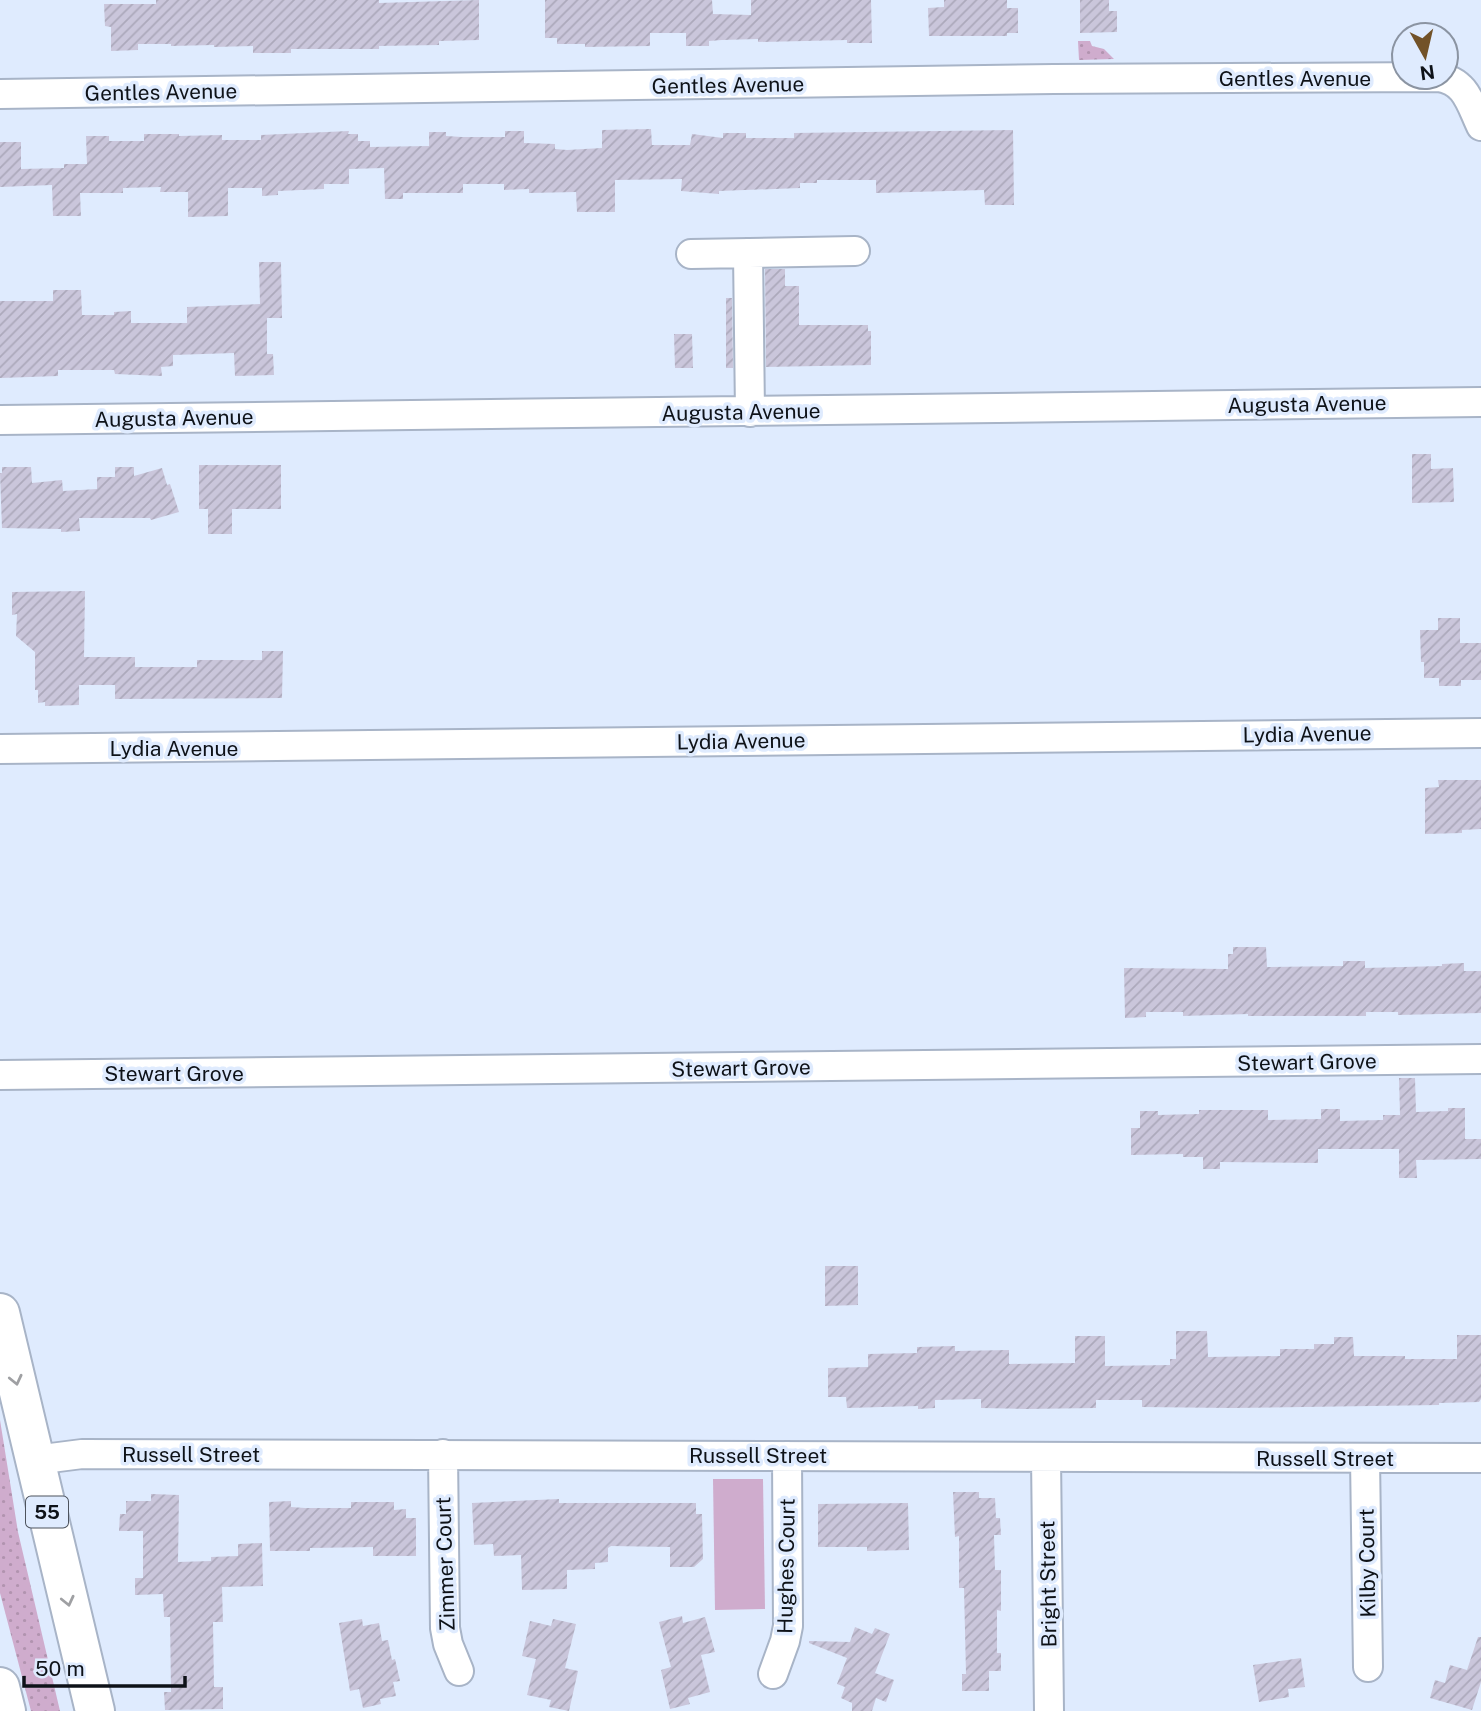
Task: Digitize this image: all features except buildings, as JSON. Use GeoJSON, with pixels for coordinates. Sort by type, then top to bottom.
{"type":"FeatureCollection","features":[{"type":"Feature","properties":{"kind":"highway","name":"55"},"geometry":{"type":"LineString","coordinates":[[0,1313],[95,1711]]}},
{"type":"Feature","properties":{"kind":"highway"},"geometry":{"type":"LineString","coordinates":[[0,1687],[6,1711]]}},
{"type":"Feature","properties":{"kind":"street","name":"Gentles Avenue"},"geometry":{"type":"LineString","coordinates":[[0,94],[1054,79],[1438,77],[1455,81],[1467,97],[1481,126]]}},
{"type":"Feature","properties":{"kind":"street"},"geometry":{"type":"LineString","coordinates":[[691,254],[855,251]]}},
{"type":"Feature","properties":{"kind":"street"},"geometry":{"type":"LineString","coordinates":[[748,253],[750,412]]}},
{"type":"Feature","properties":{"kind":"street","name":"Augusta Avenue"},"geometry":{"type":"LineString","coordinates":[[0,420],[1481,402]]}},
{"type":"Feature","properties":{"kind":"street","name":"Lydia Avenue"},"geometry":{"type":"LineString","coordinates":[[0,749],[1481,733]]}},
{"type":"Feature","properties":{"kind":"street","name":"Stewart Grove"},"geometry":{"type":"LineString","coordinates":[[0,1074],[1481,1059]]}},
{"type":"Feature","properties":{"kind":"street","name":"Russell Street"},"geometry":{"type":"LineString","coordinates":[[35,1460],[82,1454],[1481,1458]]}},
{"type":"Feature","properties":{"kind":"street","name":"Zimmer Court"},"geometry":{"type":"LineString","coordinates":[[443,1454],[444,1628],[459,1671]]}},
{"type":"Feature","properties":{"kind":"street","name":"Hughes Court"},"geometry":{"type":"LineString","coordinates":[[773,1674],[788,1626],[787,1456]]}},
{"type":"Feature","properties":{"kind":"street","name":"Bright Street"},"geometry":{"type":"LineString","coordinates":[[1046,1457],[1049,1711]]}},
{"type":"Feature","properties":{"kind":"street","name":"Kilby Court"},"geometry":{"type":"LineString","coordinates":[[1365,1458],[1368,1667]]}},
{"type":"Feature","properties":{"kind":"shaded area"},"geometry":{"type":"Polygon","coordinates":[[[1078,41],[1090,41],[1092,46],[1104,49],[1114,59],[1079,60],[1078,41]]]}},
{"type":"Feature","properties":{"kind":"shaded area"},"geometry":{"type":"Polygon","coordinates":[[[0,1420],[18,1532],[60,1711],[31,1711],[0,1593],[0,1420]]]}},
{"type":"Feature","properties":{"kind":"shaded area"},"geometry":{"type":"Polygon","coordinates":[[[713,1479],[763,1479],[765,1609],[715,1610],[713,1479]]]}}]}
